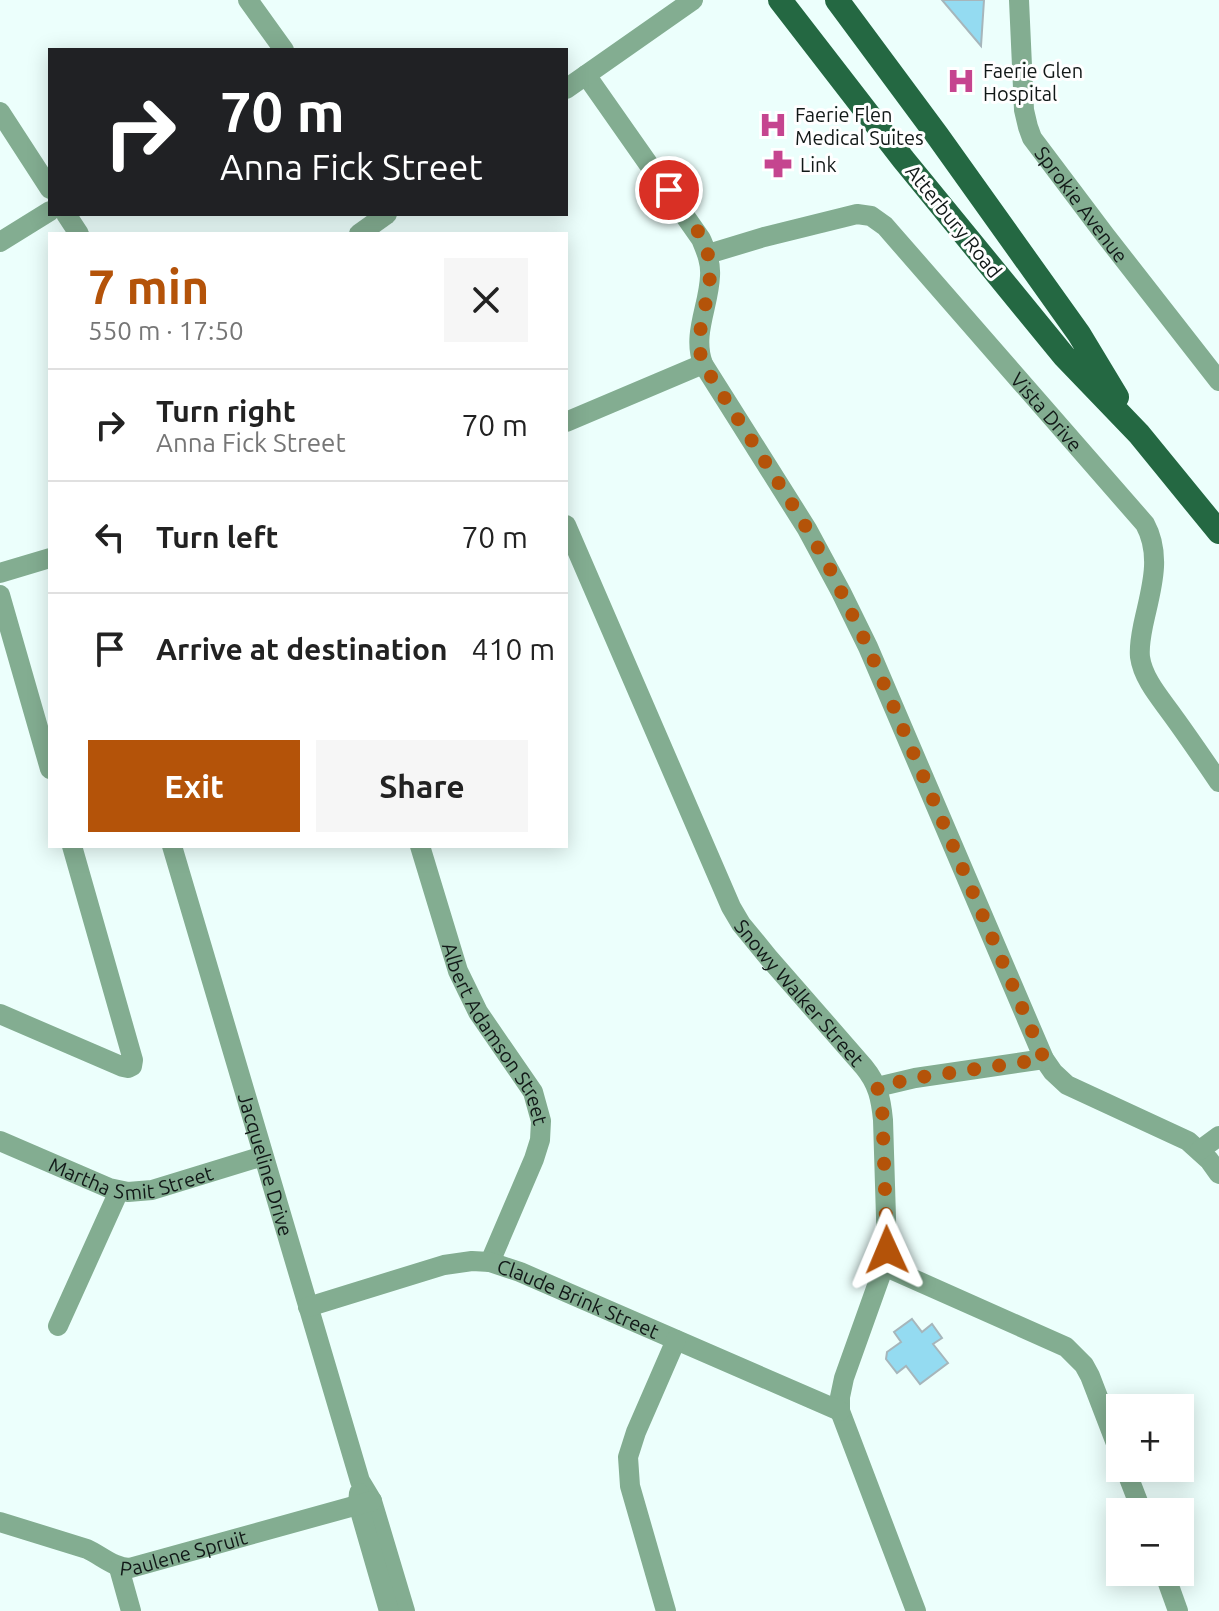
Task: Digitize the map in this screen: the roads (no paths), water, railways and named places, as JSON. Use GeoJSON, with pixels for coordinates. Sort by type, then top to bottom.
{"type":"FeatureCollection","features":[{"type":"Feature","properties":{"kind":"main road","name":"Atterbury Road"},"geometry":{"type":"LineString","coordinates":[[780,0],[903,159],[1064,356],[1139,434],[1219,532]]}},
{"type":"Feature","properties":{"kind":"main road","name":"Atterbury Road"},"geometry":{"type":"LineString","coordinates":[[837,0],[1079,334],[1139,434]]}},
{"type":"Feature","properties":{"kind":"street"},"geometry":{"type":"LineString","coordinates":[[248,0],[283,48]]}},
{"type":"Feature","properties":{"kind":"street"},"geometry":{"type":"LineString","coordinates":[[568,88],[693,0]]}},
{"type":"Feature","properties":{"kind":"street","name":"Sprokie Avenue"},"geometry":{"type":"LineString","coordinates":[[1019,0],[1024,110],[1032,138],[1219,381]]}},
{"type":"Feature","properties":{"kind":"street"},"geometry":{"type":"LineString","coordinates":[[586,75],[692,224],[708,254],[710,276],[699,344],[703,364],[790,500],[841,592],[874,661],[1044,1059],[1067,1085],[1178,1135],[1200,1150],[1219,1174]]}},
{"type":"Feature","properties":{"kind":"street"},"geometry":{"type":"LineString","coordinates":[[0,112],[48,186]]}},
{"type":"Feature","properties":{"kind":"street"},"geometry":{"type":"LineString","coordinates":[[0,242],[48,212]]}},
{"type":"Feature","properties":{"kind":"street","name":"Vista Drive"},"geometry":{"type":"LineString","coordinates":[[708,254],[857,214],[871,216],[885,226],[1145,524],[1155,549],[1154,574],[1140,657],[1158,694],[1219,782]]}},
{"type":"Feature","properties":{"kind":"street"},"geometry":{"type":"LineString","coordinates":[[362,232],[384,216]]}},
{"type":"Feature","properties":{"kind":"street"},"geometry":{"type":"LineString","coordinates":[[568,421],[703,364]]}},
{"type":"Feature","properties":{"kind":"street","name":"Snowy Walker Street"},"geometry":{"type":"LineString","coordinates":[[568,530],[731,907],[741,924],[867,1071],[877,1087],[882,1103],[887,1250],[844,1378],[840,1411],[916,1611]]}},
{"type":"Feature","properties":{"kind":"street"},"geometry":{"type":"LineString","coordinates":[[0,573],[48,559]]}},
{"type":"Feature","properties":{"kind":"street"},"geometry":{"type":"LineString","coordinates":[[1,606],[48,762]]}},
{"type":"Feature","properties":{"kind":"street"},"geometry":{"type":"LineString","coordinates":[[0,1014],[123,1067],[132,1066],[133,1060],[73,848]]}},
{"type":"Feature","properties":{"kind":"street","name":"Jacqueline Drive"},"geometry":{"type":"LineString","coordinates":[[173,848],[360,1481],[389,1611]]}},
{"type":"Feature","properties":{"kind":"street","name":"Albert Adamson Street"},"geometry":{"type":"LineString","coordinates":[[421,848],[463,984],[478,1012],[533,1092],[539,1109],[541,1129],[538,1150],[490,1262]]}},
{"type":"Feature","properties":{"kind":"street"},"geometry":{"type":"LineString","coordinates":[[877,1087],[915,1078],[1044,1059]]}},
{"type":"Feature","properties":{"kind":"street"},"geometry":{"type":"LineString","coordinates":[[1200,1150],[1219,1136]]}},
{"type":"Feature","properties":{"kind":"street","name":"Martha Smit Street"},"geometry":{"type":"LineString","coordinates":[[0,1141],[119,1191],[133,1192],[152,1190],[263,1156]]}},
{"type":"Feature","properties":{"kind":"street"},"geometry":{"type":"LineString","coordinates":[[58,1326],[119,1191]]}},
{"type":"Feature","properties":{"kind":"street","name":"Claude Brink Street"},"geometry":{"type":"LineString","coordinates":[[308,1307],[444,1265],[490,1262],[520,1272],[840,1411]]}},
{"type":"Feature","properties":{"kind":"street"},"geometry":{"type":"LineString","coordinates":[[884,1266],[1066,1347],[1084,1365],[1106,1418]]}},
{"type":"Feature","properties":{"kind":"street"},"geometry":{"type":"LineString","coordinates":[[666,1611],[634,1504],[628,1466],[636,1432],[676,1340]]}},
{"type":"Feature","properties":{"kind":"street","name":"Jacqueline Drive"},"geometry":{"type":"LineString","coordinates":[[365,1502],[405,1611]]}},
{"type":"Feature","properties":{"kind":"street","name":"Paulene Spruit"},"geometry":{"type":"LineString","coordinates":[[0,1522],[87,1549],[119,1568],[139,1567],[365,1502]]}},
{"type":"Feature","properties":{"kind":"street"},"geometry":{"type":"LineString","coordinates":[[119,1568],[131,1611]]}},
{"type":"Feature","properties":{"kind":"street"},"geometry":{"type":"LineString","coordinates":[[1169,1586],[1178,1611]]}},
{"type":"Feature","properties":{"kind":"place","name":"Faerie Glen Hospital"},"geometry":{"type":"Point","coordinates":[961,81]}},
{"type":"Feature","properties":{"kind":"place","name":"Faerie Flen Medical Suites"},"geometry":{"type":"Point","coordinates":[773,125]}},
{"type":"Feature","properties":{"kind":"place","name":"Link"},"geometry":{"type":"Point","coordinates":[778,164]}}]}
